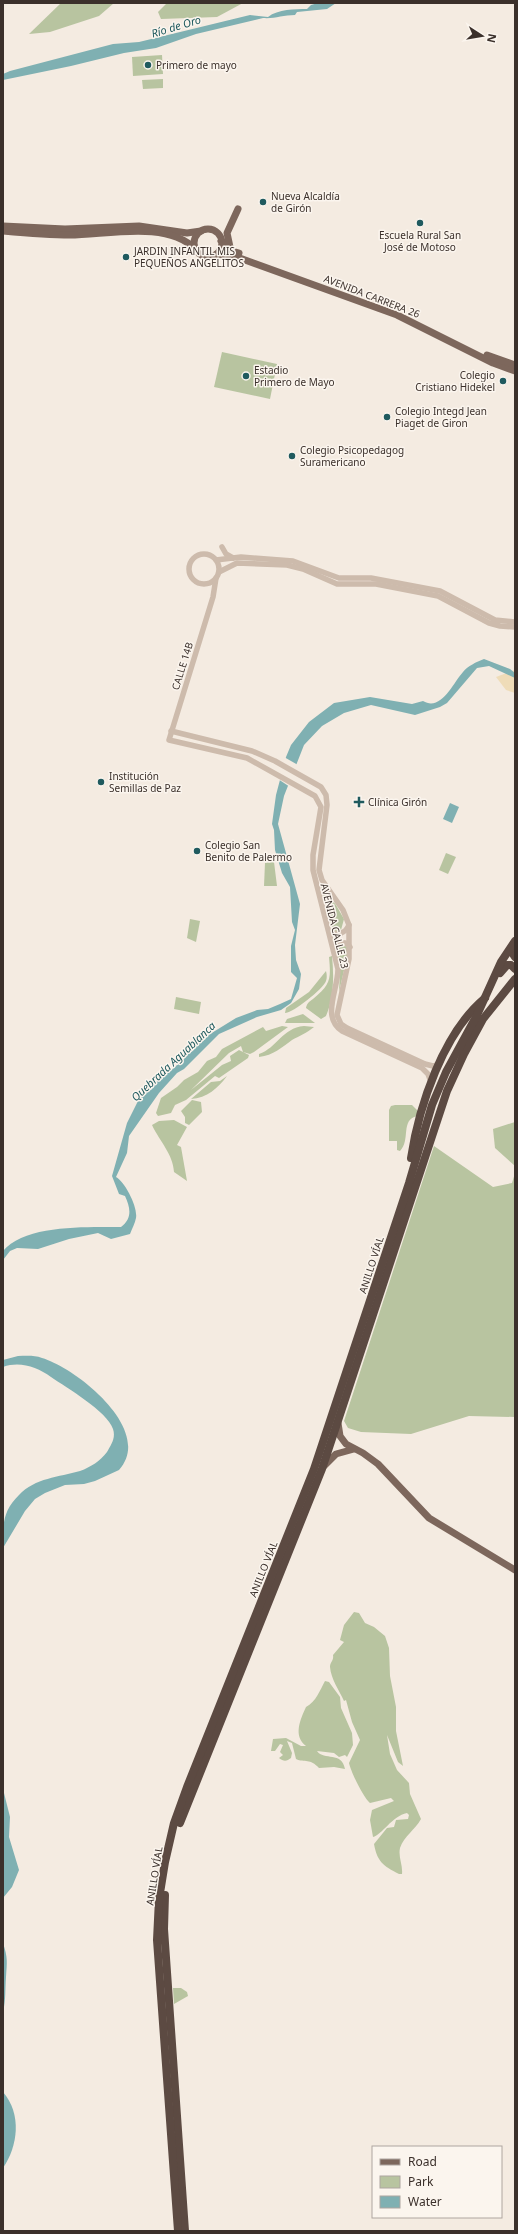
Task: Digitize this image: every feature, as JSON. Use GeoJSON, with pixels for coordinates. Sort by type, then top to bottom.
{"type":"FeatureCollection","features":[{"type":"Feature","properties":{"kind":"highway","name":"ANILLO VÍAL"},"geometry":{"type":"LineString","coordinates":[[178,2231],[157,1940],[159,1899],[165,1862],[174,1823],[314,1469],[409,1183],[421,1137],[439,1088],[488,992],[501,962],[515,941]]}},
{"type":"Feature","properties":{"kind":"highway"},"geometry":{"type":"LineString","coordinates":[[515,948],[513,952],[515,957]]}},
{"type":"Feature","properties":{"kind":"highway"},"geometry":{"type":"LineString","coordinates":[[409,1183],[413,1141],[424,1100],[440,1063],[461,1022],[488,992],[505,966],[511,965],[515,969]]}},
{"type":"Feature","properties":{"kind":"highway"},"geometry":{"type":"LineString","coordinates":[[501,997],[515,972]]}},
{"type":"Feature","properties":{"kind":"highway","name":"ANILLO VÍAL"},"geometry":{"type":"LineString","coordinates":[[185,2231],[164,1929],[165,1901],[170,1858],[186,1806],[208,1757],[322,1469],[447,1091],[475,1034],[491,1008],[515,979]]}},
{"type":"Feature","properties":{"kind":"main road"},"geometry":{"type":"LineString","coordinates":[[232,251],[227,242],[227,233],[238,209]]}},
{"type":"Feature","properties":{"kind":"main road"},"geometry":{"type":"LineString","coordinates":[[3,226],[65,229],[139,226],[187,233],[214,231],[218,234],[222,241],[221,248],[217,254],[211,257],[204,257],[198,254],[195,249],[179,238],[150,232],[69,235],[3,231]]}},
{"type":"Feature","properties":{"kind":"main road"},"geometry":{"type":"LineString","coordinates":[[195,249],[194,239],[201,231]]}},
{"type":"Feature","properties":{"kind":"main road","name":"AVENIDA CARRERA 26"},"geometry":{"type":"LineString","coordinates":[[222,241],[232,251],[399,311],[495,359],[515,365]]}},
{"type":"Feature","properties":{"kind":"main road","name":"AVENIDA CARRERA 26"},"geometry":{"type":"LineString","coordinates":[[217,254],[234,256],[398,315],[493,363],[515,371]]}},
{"type":"Feature","properties":{"kind":"main road"},"geometry":{"type":"LineString","coordinates":[[338,1423],[343,1440],[378,1464],[429,1518],[515,1570]]}},
{"type":"Feature","properties":{"kind":"main road"},"geometry":{"type":"LineString","coordinates":[[322,1469],[336,1454],[356,1449]]}},
{"type":"Feature","properties":{"kind":"street"},"geometry":{"type":"LineString","coordinates":[[222,547],[226,554],[233,558]]}},
{"type":"Feature","properties":{"kind":"street"},"geometry":{"type":"LineString","coordinates":[[213,597],[204,584],[192,578],[190,572],[191,562],[201,554],[208,554],[216,560],[219,572]]}},
{"type":"Feature","properties":{"kind":"street"},"geometry":{"type":"LineString","coordinates":[[216,560],[233,558],[293,561],[339,578],[371,578],[440,591],[496,620],[515,622]]}},
{"type":"Feature","properties":{"kind":"street"},"geometry":{"type":"LineString","coordinates":[[204,584],[216,578],[219,572],[237,563],[287,565],[304,569],[337,584],[376,584],[438,596],[490,623],[500,626],[515,627]]}},
{"type":"Feature","properties":{"kind":"street","name":"CALLE 14B"},"geometry":{"type":"LineString","coordinates":[[216,578],[213,597],[168,740],[231,753],[247,758],[272,770],[309,792]]}},
{"type":"Feature","properties":{"kind":"street","name":"AVENIDA CALLE 23"},"geometry":{"type":"LineString","coordinates":[[171,731],[242,748],[276,761],[315,783],[324,791],[327,799],[319,863],[320,876],[343,910],[349,925],[350,947],[346,978],[337,1009],[337,1015],[341,1024],[425,1064],[433,1066],[440,1063]]}},
{"type":"Feature","properties":{"kind":"street","name":"AVENIDA CALLE 23"},"geometry":{"type":"LineString","coordinates":[[309,792],[318,799],[321,807],[313,856],[313,870],[334,951],[338,977],[331,1011],[334,1024],[342,1031],[422,1068],[428,1074],[431,1082]]}},
{"type":"Feature","properties":{"kind":"street"},"geometry":{"type":"LineString","coordinates":[[329,931],[339,934],[346,930],[349,925]]}},
{"type":"Feature","properties":{"kind":"street"},"geometry":{"type":"LineString","coordinates":[[334,951],[337,945],[341,943],[347,944],[350,947]]}},
{"type":"Feature","properties":{"kind":"green space"},"geometry":{"type":"Polygon","coordinates":[[[61,3],[114,3],[99,16],[50,32],[29,34],[61,3]]]}},
{"type":"Feature","properties":{"kind":"green space"},"geometry":{"type":"Polygon","coordinates":[[[167,3],[243,3],[217,17],[161,19],[158,12],[167,3]]]}},
{"type":"Feature","properties":{"kind":"green space","name":"Primero de mayo"},"geometry":{"type":"Polygon","coordinates":[[[162,55],[163,74],[133,76],[132,57],[162,55]]]}},
{"type":"Feature","properties":{"kind":"green space"},"geometry":{"type":"Polygon","coordinates":[[[163,79],[163,88],[143,89],[142,80],[163,79]]]}},
{"type":"Feature","properties":{"kind":"green space","name":"Estadio Primero de Mayo"},"geometry":{"type":"Polygon","coordinates":[[[222,352],[277,364],[270,399],[214,387],[222,352]]]}},
{"type":"Feature","properties":{"kind":"green space"},"geometry":{"type":"Polygon","coordinates":[[[446,853],[456,857],[448,874],[439,870],[446,853]]]}},
{"type":"Feature","properties":{"kind":"green space"},"geometry":{"type":"Polygon","coordinates":[[[274,862],[277,886],[264,886],[265,863],[274,862]]]}},
{"type":"Feature","properties":{"kind":"green space"},"geometry":{"type":"Polygon","coordinates":[[[321,887],[336,905],[344,919],[341,930],[335,931],[332,927],[321,887]]]}},
{"type":"Feature","properties":{"kind":"green space"},"geometry":{"type":"Polygon","coordinates":[[[190,919],[200,921],[196,942],[187,938],[190,919]]]}},
{"type":"Feature","properties":{"kind":"green space"},"geometry":{"type":"Polygon","coordinates":[[[342,945],[348,947],[348,953],[339,992],[340,972],[337,950],[342,945]]]}},
{"type":"Feature","properties":{"kind":"green space"},"geometry":{"type":"Polygon","coordinates":[[[332,956],[333,979],[331,1001],[326,1016],[321,1019],[306,1008],[308,1003],[319,994],[328,981],[330,976],[329,957],[332,956]]]}},
{"type":"Feature","properties":{"kind":"green space"},"geometry":{"type":"Polygon","coordinates":[[[326,971],[327,976],[324,985],[301,1005],[285,1013],[286,1008],[309,992],[326,971]]]}},
{"type":"Feature","properties":{"kind":"green space"},"geometry":{"type":"Polygon","coordinates":[[[176,997],[201,1002],[199,1014],[174,1009],[176,997]]]}},
{"type":"Feature","properties":{"kind":"green space"},"geometry":{"type":"Polygon","coordinates":[[[303,1014],[315,1023],[285,1023],[287,1019],[303,1014]]]}},
{"type":"Feature","properties":{"kind":"green space"},"geometry":{"type":"Polygon","coordinates":[[[282,1026],[288,1027],[254,1052],[250,1054],[243,1052],[249,1055],[248,1058],[219,1078],[215,1076],[186,1100],[175,1105],[171,1113],[158,1116],[156,1113],[161,1098],[184,1080],[198,1072],[207,1061],[216,1057],[222,1049],[263,1027],[266,1031],[282,1026]],[[241,1046],[229,1053],[191,1090],[222,1065],[231,1061],[230,1056],[239,1050],[243,1052],[241,1046]]]}},
{"type":"Feature","properties":{"kind":"green space"},"geometry":{"type":"Polygon","coordinates":[[[304,1026],[314,1027],[277,1051],[269,1055],[259,1057],[259,1054],[271,1047],[290,1030],[304,1026]]]}},
{"type":"Feature","properties":{"kind":"green space"},"geometry":{"type":"Polygon","coordinates":[[[227,1076],[212,1092],[202,1097],[191,1099],[211,1082],[220,1081],[227,1076]]]}},
{"type":"Feature","properties":{"kind":"green space"},"geometry":{"type":"Polygon","coordinates":[[[192,1100],[201,1102],[202,1112],[189,1125],[185,1123],[185,1117],[181,1111],[192,1100]]]}},
{"type":"Feature","properties":{"kind":"green space"},"geometry":{"type":"Polygon","coordinates":[[[412,1105],[418,1111],[417,1116],[412,1118],[407,1126],[405,1141],[400,1151],[397,1150],[397,1141],[389,1141],[389,1110],[391,1106],[412,1105]]]}},
{"type":"Feature","properties":{"kind":"green space"},"geometry":{"type":"Polygon","coordinates":[[[174,1120],[187,1127],[177,1145],[181,1147],[187,1181],[174,1172],[169,1154],[152,1125],[159,1121],[174,1120]]]}},
{"type":"Feature","properties":{"kind":"green space"},"geometry":{"type":"Polygon","coordinates":[[[515,1122],[515,1166],[495,1148],[493,1129],[515,1122]]]}},
{"type":"Feature","properties":{"kind":"green space"},"geometry":{"type":"Polygon","coordinates":[[[434,1146],[493,1187],[512,1183],[515,1173],[515,1417],[469,1416],[411,1434],[361,1432],[348,1428],[344,1421],[434,1146]]]}},
{"type":"Feature","properties":{"kind":"green space"},"geometry":{"type":"Polygon","coordinates":[[[354,1612],[359,1613],[365,1623],[374,1627],[385,1636],[389,1648],[390,1676],[396,1707],[396,1731],[403,1766],[398,1762],[387,1735],[390,1754],[397,1770],[409,1783],[410,1794],[421,1819],[404,1840],[400,1848],[402,1874],[393,1871],[379,1859],[374,1844],[387,1828],[394,1827],[396,1820],[408,1819],[409,1815],[407,1813],[392,1821],[380,1833],[373,1837],[370,1820],[372,1810],[394,1801],[391,1798],[370,1803],[352,1772],[349,1763],[360,1740],[352,1722],[346,1700],[344,1701],[334,1680],[330,1667],[333,1655],[344,1642],[340,1640],[344,1625],[354,1612]]]}},
{"type":"Feature","properties":{"kind":"green space"},"geometry":{"type":"Polygon","coordinates":[[[325,1681],[329,1682],[340,1697],[341,1708],[352,1733],[353,1745],[347,1757],[345,1755],[339,1757],[334,1753],[317,1751],[324,1756],[337,1758],[343,1763],[345,1769],[334,1767],[319,1768],[313,1763],[296,1759],[292,1743],[287,1741],[292,1753],[290,1759],[284,1761],[279,1758],[283,1755],[280,1752],[283,1745],[280,1744],[275,1751],[271,1751],[273,1739],[286,1738],[301,1746],[306,1746],[300,1738],[300,1722],[306,1707],[315,1699],[325,1681]]]}},
{"type":"Feature","properties":{"kind":"green space"},"geometry":{"type":"Polygon","coordinates":[[[173,1988],[181,1988],[187,1992],[188,1996],[174,2004],[173,1988]]]}},
{"type":"Feature","properties":{"kind":"sand"},"geometry":{"type":"Polygon","coordinates":[[[515,670],[515,693],[506,690],[496,677],[515,670]]]}},
{"type":"Feature","properties":{"kind":"water"},"geometry":{"type":"Polygon","coordinates":[[[318,3],[336,3],[327,9],[297,12],[295,15],[263,18],[196,34],[156,48],[124,53],[3,80],[3,74],[10,71],[113,44],[139,42],[250,15],[268,17],[277,12],[292,9],[307,9],[311,5],[318,3]]]}},
{"type":"Feature","properties":{"kind":"water"},"geometry":{"type":"Polygon","coordinates":[[[484,659],[510,669],[515,673],[515,678],[489,666],[477,668],[447,703],[440,707],[415,715],[371,705],[344,713],[322,726],[304,745],[284,796],[278,824],[300,904],[295,945],[296,960],[301,974],[299,989],[291,1003],[281,1010],[257,1017],[219,1034],[184,1069],[177,1073],[159,1093],[129,1136],[127,1153],[116,1177],[127,1189],[135,1208],[136,1218],[130,1234],[111,1239],[98,1233],[69,1239],[38,1249],[17,1248],[10,1251],[3,1260],[3,1251],[13,1242],[26,1236],[58,1229],[75,1227],[121,1227],[125,1224],[129,1216],[128,1204],[125,1196],[119,1194],[112,1176],[127,1123],[143,1091],[183,1060],[202,1039],[236,1018],[257,1010],[268,1009],[291,999],[297,978],[291,972],[291,946],[295,930],[292,922],[290,887],[282,873],[275,850],[274,830],[272,824],[276,795],[286,757],[291,745],[309,722],[334,703],[370,697],[412,704],[423,701],[435,703],[446,695],[465,670],[472,664],[484,659]]]}},
{"type":"Feature","properties":{"kind":"water"},"geometry":{"type":"Polygon","coordinates":[[[450,803],[459,807],[452,823],[443,819],[450,803]]]}},
{"type":"Feature","properties":{"kind":"water"},"geometry":{"type":"Polygon","coordinates":[[[18,1356],[36,1356],[57,1364],[91,1387],[107,1403],[119,1420],[127,1437],[127,1454],[119,1470],[95,1481],[84,1484],[65,1485],[45,1493],[35,1499],[25,1511],[3,1548],[3,1532],[6,1513],[13,1501],[25,1489],[32,1485],[92,1466],[107,1452],[113,1441],[114,1435],[113,1429],[103,1415],[86,1400],[46,1373],[22,1365],[9,1365],[3,1367],[3,1360],[18,1356]]]}},
{"type":"Feature","properties":{"kind":"water"},"geometry":{"type":"Polygon","coordinates":[[[3,1789],[10,1817],[9,1837],[19,1870],[12,1887],[3,1898],[3,1789]]]}},
{"type":"Feature","properties":{"kind":"water"},"geometry":{"type":"Polygon","coordinates":[[[3,1943],[7,1964],[3,2013],[3,1943]]]}},
{"type":"Feature","properties":{"kind":"water"},"geometry":{"type":"Polygon","coordinates":[[[3,2092],[13,2110],[16,2130],[12,2150],[3,2168],[3,2092]]]}},
{"type":"Feature","properties":{"kind":"pier"},"geometry":{"type":"Polygon","coordinates":[[[284,757],[298,765],[290,787],[278,779],[284,757]]]}},
{"type":"Feature","properties":{"kind":"place","name":"Primero de mayo"},"geometry":{"type":"Point","coordinates":[148,65]}},
{"type":"Feature","properties":{"kind":"place","name":"Nueva Alcaldía de Girón"},"geometry":{"type":"Point","coordinates":[263,202]}},
{"type":"Feature","properties":{"kind":"place","name":"Escuela Rural San José de Motoso"},"geometry":{"type":"Point","coordinates":[420,223]}},
{"type":"Feature","properties":{"kind":"place","name":"JARDIN INFANTIL MIS PEQUEÑOS ANGELITOS"},"geometry":{"type":"Point","coordinates":[126,257]}},
{"type":"Feature","properties":{"kind":"place","name":"Estadio Primero de Mayo"},"geometry":{"type":"Point","coordinates":[246,376]}},
{"type":"Feature","properties":{"kind":"place","name":"Colegio Cristiano Hidekel"},"geometry":{"type":"Point","coordinates":[503,381]}},
{"type":"Feature","properties":{"kind":"place","name":"Colegio Integd Jean Piaget de Giron"},"geometry":{"type":"Point","coordinates":[387,417]}},
{"type":"Feature","properties":{"kind":"place","name":"Colegio Psicopedagog Suramericano"},"geometry":{"type":"Point","coordinates":[292,456]}},
{"type":"Feature","properties":{"kind":"place","name":"Institución Semillas de Paz"},"geometry":{"type":"Point","coordinates":[101,782]}},
{"type":"Feature","properties":{"kind":"place","name":"Clínica Girón"},"geometry":{"type":"Point","coordinates":[359,802]}},
{"type":"Feature","properties":{"kind":"place","name":"Colegio San Benito de Palermo"},"geometry":{"type":"Point","coordinates":[197,851]}},
{"type":"Feature","properties":{"kind":"water label","name":"Río de Oro"},"geometry":{"type":"Point","coordinates":[176,26]}},
{"type":"Feature","properties":{"kind":"water label","name":"Quebrada Aguablanca"},"geometry":{"type":"Point","coordinates":[173,1061]}}]}
